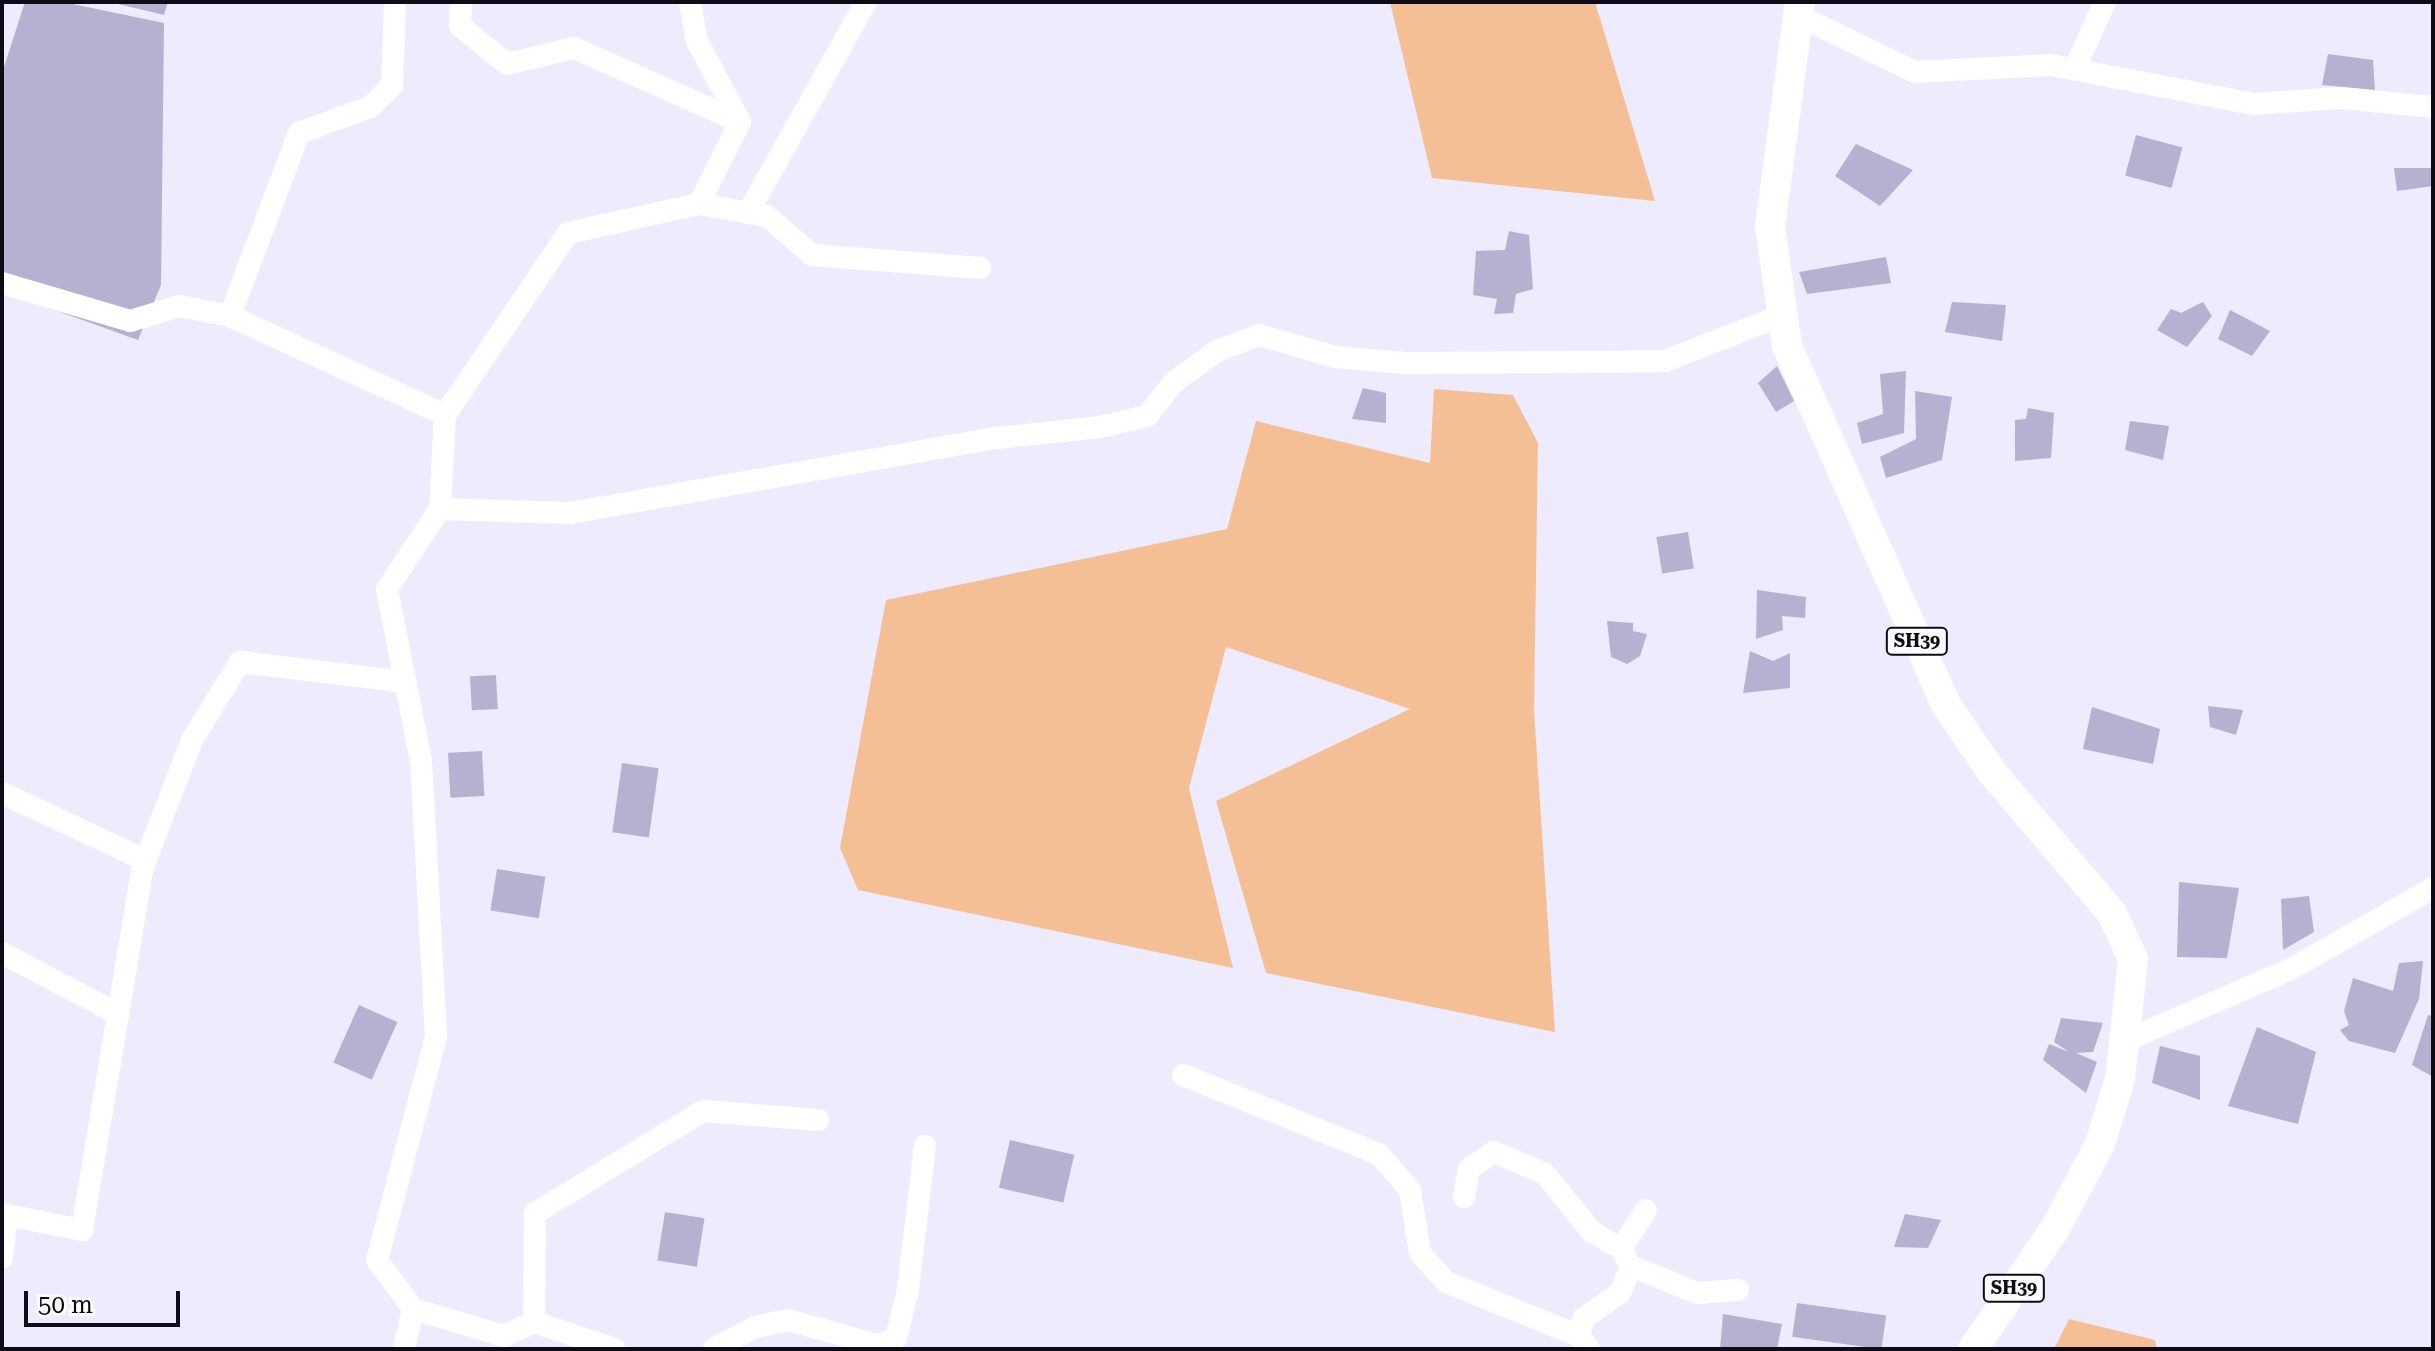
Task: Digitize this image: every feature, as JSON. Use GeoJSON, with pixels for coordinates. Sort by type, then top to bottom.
{"type":"FeatureCollection","features":[{"type":"Feature","properties":{"kind":"main road","name":"SH39"},"geometry":{"type":"LineString","coordinates":[[1800,9],[1770,226],[1787,346],[1837,470],[1945,703],[1991,771],[2112,913],[2133,959],[2127,1040],[2100,1144],[2056,1227],[1973,1349]]}},
{"type":"Feature","properties":{"kind":"street"},"geometry":{"type":"LineString","coordinates":[[230,316],[299,133],[370,107],[392,86],[395,2]]}},
{"type":"Feature","properties":{"kind":"street"},"geometry":{"type":"LineString","coordinates":[[461,2],[460,26],[507,64],[574,48],[740,122]]}},
{"type":"Feature","properties":{"kind":"street"},"geometry":{"type":"LineString","coordinates":[[690,2],[697,41],[740,122]]}},
{"type":"Feature","properties":{"kind":"street"},"geometry":{"type":"LineString","coordinates":[[748,213],[866,2]]}},
{"type":"Feature","properties":{"kind":"street"},"geometry":{"type":"LineString","coordinates":[[2075,68],[2105,2]]}},
{"type":"Feature","properties":{"kind":"street"},"geometry":{"type":"LineString","coordinates":[[1800,9],[1915,72],[2075,68],[2254,104],[2340,98],[2433,107]]}},
{"type":"Feature","properties":{"kind":"street"},"geometry":{"type":"LineString","coordinates":[[699,204],[740,122]]}},
{"type":"Feature","properties":{"kind":"street"},"geometry":{"type":"LineString","coordinates":[[615,1349],[534,1322],[504,1336],[413,1309],[377,1260],[436,1037],[421,761],[387,589],[440,509],[445,415],[568,233],[699,204],[767,216],[812,255],[981,268]]}},
{"type":"Feature","properties":{"kind":"street"},"geometry":{"type":"LineString","coordinates":[[2,283],[130,321],[180,306],[230,316],[445,415]]}},
{"type":"Feature","properties":{"kind":"street"},"geometry":{"type":"LineString","coordinates":[[440,509],[570,513],[997,438],[1100,427],[1147,416],[1174,382],[1217,351],[1259,335],[1335,357],[1405,363],[1665,361],[1783,315]]}},
{"type":"Feature","properties":{"kind":"street"},"geometry":{"type":"LineString","coordinates":[[2,1258],[4,1215],[82,1230],[145,860],[192,740],[240,662],[405,682]]}},
{"type":"Feature","properties":{"kind":"street"},"geometry":{"type":"LineString","coordinates":[[2,793],[145,860]]}},
{"type":"Feature","properties":{"kind":"street"},"geometry":{"type":"LineString","coordinates":[[2127,1040],[2291,969],[2433,888]]}},
{"type":"Feature","properties":{"kind":"street"},"geometry":{"type":"LineString","coordinates":[[2,953],[118,1014]]}},
{"type":"Feature","properties":{"kind":"street"},"geometry":{"type":"LineString","coordinates":[[1183,1075],[1379,1154],[1410,1190],[1420,1253],[1446,1282],[1584,1343],[1584,1318],[1620,1293],[1626,1258],[1646,1210]]}},
{"type":"Feature","properties":{"kind":"street"},"geometry":{"type":"LineString","coordinates":[[534,1322],[535,1213],[703,1111],[818,1120]]}},
{"type":"Feature","properties":{"kind":"street"},"geometry":{"type":"LineString","coordinates":[[714,1349],[755,1327],[788,1320],[887,1346],[896,1338],[908,1290],[925,1146]]}},
{"type":"Feature","properties":{"kind":"street"},"geometry":{"type":"LineString","coordinates":[[1464,1197],[1469,1169],[1494,1152],[1545,1174],[1592,1232],[1626,1258],[1697,1293],[1738,1290]]}},
{"type":"Feature","properties":{"kind":"street"},"geometry":{"type":"LineString","coordinates":[[404,1349],[413,1309]]}},
{"type":"Feature","properties":{"kind":"shaded area"},"geometry":{"type":"Polygon","coordinates":[[[1390,2],[1595,2],[1655,201],[1432,178],[1390,2]]]}},
{"type":"Feature","properties":{"kind":"shaded area"},"geometry":{"type":"Polygon","coordinates":[[[1434,389],[1513,395],[1538,443],[1534,710],[1555,1032],[1266,973],[1216,801],[1410,709],[1226,647],[1189,788],[1233,968],[858,890],[840,848],[886,600],[1227,529],[1256,421],[1430,463],[1434,389]]]}},
{"type":"Feature","properties":{"kind":"shaded area"},"geometry":{"type":"Polygon","coordinates":[[[2069,1319],[2155,1340],[2157,1349],[2054,1349],[2069,1319]]]}},
{"type":"Feature","properties":{"kind":"building"},"geometry":{"type":"Polygon","coordinates":[[[25,2],[63,2],[164,23],[161,285],[138,340],[2,291],[2,73],[25,2]]]}},
{"type":"Feature","properties":{"kind":"building"},"geometry":{"type":"Polygon","coordinates":[[[110,2],[168,2],[164,15],[110,2]]]}},
{"type":"Feature","properties":{"kind":"building"},"geometry":{"type":"Polygon","coordinates":[[[2328,54],[2373,60],[2375,90],[2322,85],[2328,54]]]}},
{"type":"Feature","properties":{"kind":"building"},"geometry":{"type":"Polygon","coordinates":[[[2136,135],[2182,147],[2171,188],[2125,176],[2136,135]]]}},
{"type":"Feature","properties":{"kind":"building"},"geometry":{"type":"Polygon","coordinates":[[[1856,144],[1913,170],[1880,206],[1835,176],[1856,144]]]}},
{"type":"Feature","properties":{"kind":"building"},"geometry":{"type":"Polygon","coordinates":[[[2394,168],[2433,168],[2433,186],[2397,191],[2394,168]]]}},
{"type":"Feature","properties":{"kind":"building"},"geometry":{"type":"Polygon","coordinates":[[[1509,231],[1529,235],[1533,289],[1516,294],[1513,313],[1494,314],[1497,299],[1473,295],[1476,251],[1505,250],[1509,231]]]}},
{"type":"Feature","properties":{"kind":"building"},"geometry":{"type":"Polygon","coordinates":[[[1886,257],[1891,283],[1807,294],[1799,272],[1886,257]]]}},
{"type":"Feature","properties":{"kind":"building"},"geometry":{"type":"Polygon","coordinates":[[[1952,302],[2006,305],[2002,341],[1945,332],[1952,302]]]}},
{"type":"Feature","properties":{"kind":"building"},"geometry":{"type":"Polygon","coordinates":[[[2203,302],[2212,316],[2187,347],[2157,330],[2171,309],[2181,313],[2203,302]]]}},
{"type":"Feature","properties":{"kind":"building"},"geometry":{"type":"Polygon","coordinates":[[[2230,310],[2270,331],[2252,356],[2218,339],[2230,310]]]}},
{"type":"Feature","properties":{"kind":"building"},"geometry":{"type":"Polygon","coordinates":[[[1777,366],[1794,401],[1776,412],[1758,383],[1777,366]]]}},
{"type":"Feature","properties":{"kind":"building"},"geometry":{"type":"Polygon","coordinates":[[[1906,371],[1904,433],[1862,444],[1857,423],[1883,414],[1880,374],[1906,371]]]}},
{"type":"Feature","properties":{"kind":"building"},"geometry":{"type":"Polygon","coordinates":[[[1363,388],[1386,393],[1386,423],[1352,419],[1363,388]]]}},
{"type":"Feature","properties":{"kind":"building"},"geometry":{"type":"Polygon","coordinates":[[[1915,391],[1952,397],[1942,460],[1886,478],[1880,457],[1916,439],[1915,391]]]}},
{"type":"Feature","properties":{"kind":"building"},"geometry":{"type":"Polygon","coordinates":[[[2028,408],[2054,413],[2051,458],[2015,461],[2015,420],[2026,419],[2028,408]]]}},
{"type":"Feature","properties":{"kind":"building"},"geometry":{"type":"Polygon","coordinates":[[[2130,421],[2169,426],[2163,460],[2125,450],[2130,421]]]}},
{"type":"Feature","properties":{"kind":"building"},"geometry":{"type":"Polygon","coordinates":[[[1688,532],[1694,569],[1662,574],[1656,537],[1688,532]]]}},
{"type":"Feature","properties":{"kind":"building"},"geometry":{"type":"Polygon","coordinates":[[[1757,590],[1806,597],[1805,618],[1782,616],[1783,630],[1756,639],[1757,590]]]}},
{"type":"Feature","properties":{"kind":"building"},"geometry":{"type":"Polygon","coordinates":[[[1607,621],[1633,623],[1633,631],[1647,634],[1640,656],[1627,664],[1611,657],[1607,621]]]}},
{"type":"Feature","properties":{"kind":"building"},"geometry":{"type":"Polygon","coordinates":[[[1750,651],[1773,661],[1790,653],[1790,688],[1743,693],[1750,651]]]}},
{"type":"Feature","properties":{"kind":"building"},"geometry":{"type":"Polygon","coordinates":[[[496,675],[498,709],[472,710],[470,676],[496,675]]]}},
{"type":"Feature","properties":{"kind":"building"},"geometry":{"type":"Polygon","coordinates":[[[2208,706],[2243,710],[2236,735],[2210,727],[2208,706]]]}},
{"type":"Feature","properties":{"kind":"building"},"geometry":{"type":"Polygon","coordinates":[[[2092,707],[2160,729],[2153,764],[2083,749],[2092,707]]]}},
{"type":"Feature","properties":{"kind":"building"},"geometry":{"type":"Polygon","coordinates":[[[482,751],[484,796],[450,798],[448,753],[482,751]]]}},
{"type":"Feature","properties":{"kind":"building"},"geometry":{"type":"Polygon","coordinates":[[[622,763],[659,768],[649,837],[612,832],[622,763]]]}},
{"type":"Feature","properties":{"kind":"building"},"geometry":{"type":"Polygon","coordinates":[[[497,869],[545,877],[539,918],[490,910],[497,869]]]}},
{"type":"Feature","properties":{"kind":"building"},"geometry":{"type":"Polygon","coordinates":[[[2179,882],[2239,888],[2227,958],[2177,957],[2179,882]]]}},
{"type":"Feature","properties":{"kind":"building"},"geometry":{"type":"Polygon","coordinates":[[[2309,896],[2314,932],[2283,950],[2281,899],[2309,896]]]}},
{"type":"Feature","properties":{"kind":"building"},"geometry":{"type":"Polygon","coordinates":[[[2423,961],[2419,999],[2395,1053],[2349,1041],[2340,1030],[2349,1025],[2344,1011],[2353,978],[2393,991],[2399,963],[2423,961]]]}},
{"type":"Feature","properties":{"kind":"building"},"geometry":{"type":"Polygon","coordinates":[[[359,1005],[397,1022],[372,1080],[333,1063],[359,1005]]]}},
{"type":"Feature","properties":{"kind":"building"},"geometry":{"type":"Polygon","coordinates":[[[2428,1015],[2433,1016],[2433,1077],[2412,1065],[2428,1015]]]}},
{"type":"Feature","properties":{"kind":"building"},"geometry":{"type":"Polygon","coordinates":[[[2061,1018],[2103,1023],[2093,1052],[2076,1053],[2097,1062],[2086,1093],[2043,1060],[2049,1044],[2069,1052],[2054,1042],[2061,1018]]]}},
{"type":"Feature","properties":{"kind":"building"},"geometry":{"type":"Polygon","coordinates":[[[2257,1027],[2316,1052],[2298,1124],[2228,1106],[2257,1027]]]}},
{"type":"Feature","properties":{"kind":"building"},"geometry":{"type":"Polygon","coordinates":[[[2160,1046],[2200,1056],[2200,1100],[2152,1083],[2160,1046]]]}},
{"type":"Feature","properties":{"kind":"building"},"geometry":{"type":"Polygon","coordinates":[[[1010,1140],[1074,1155],[1063,1203],[999,1188],[1010,1140]]]}},
{"type":"Feature","properties":{"kind":"building"},"geometry":{"type":"Polygon","coordinates":[[[665,1212],[705,1218],[697,1267],[657,1260],[665,1212]]]}},
{"type":"Feature","properties":{"kind":"building"},"geometry":{"type":"Polygon","coordinates":[[[1905,1214],[1941,1220],[1928,1248],[1894,1247],[1905,1214]]]}},
{"type":"Feature","properties":{"kind":"building"},"geometry":{"type":"Polygon","coordinates":[[[1797,1303],[1886,1316],[1881,1349],[1792,1337],[1797,1303]]]}},
{"type":"Feature","properties":{"kind":"building"},"geometry":{"type":"Polygon","coordinates":[[[1723,1314],[1782,1324],[1777,1349],[1720,1349],[1723,1314]]]}}]}
